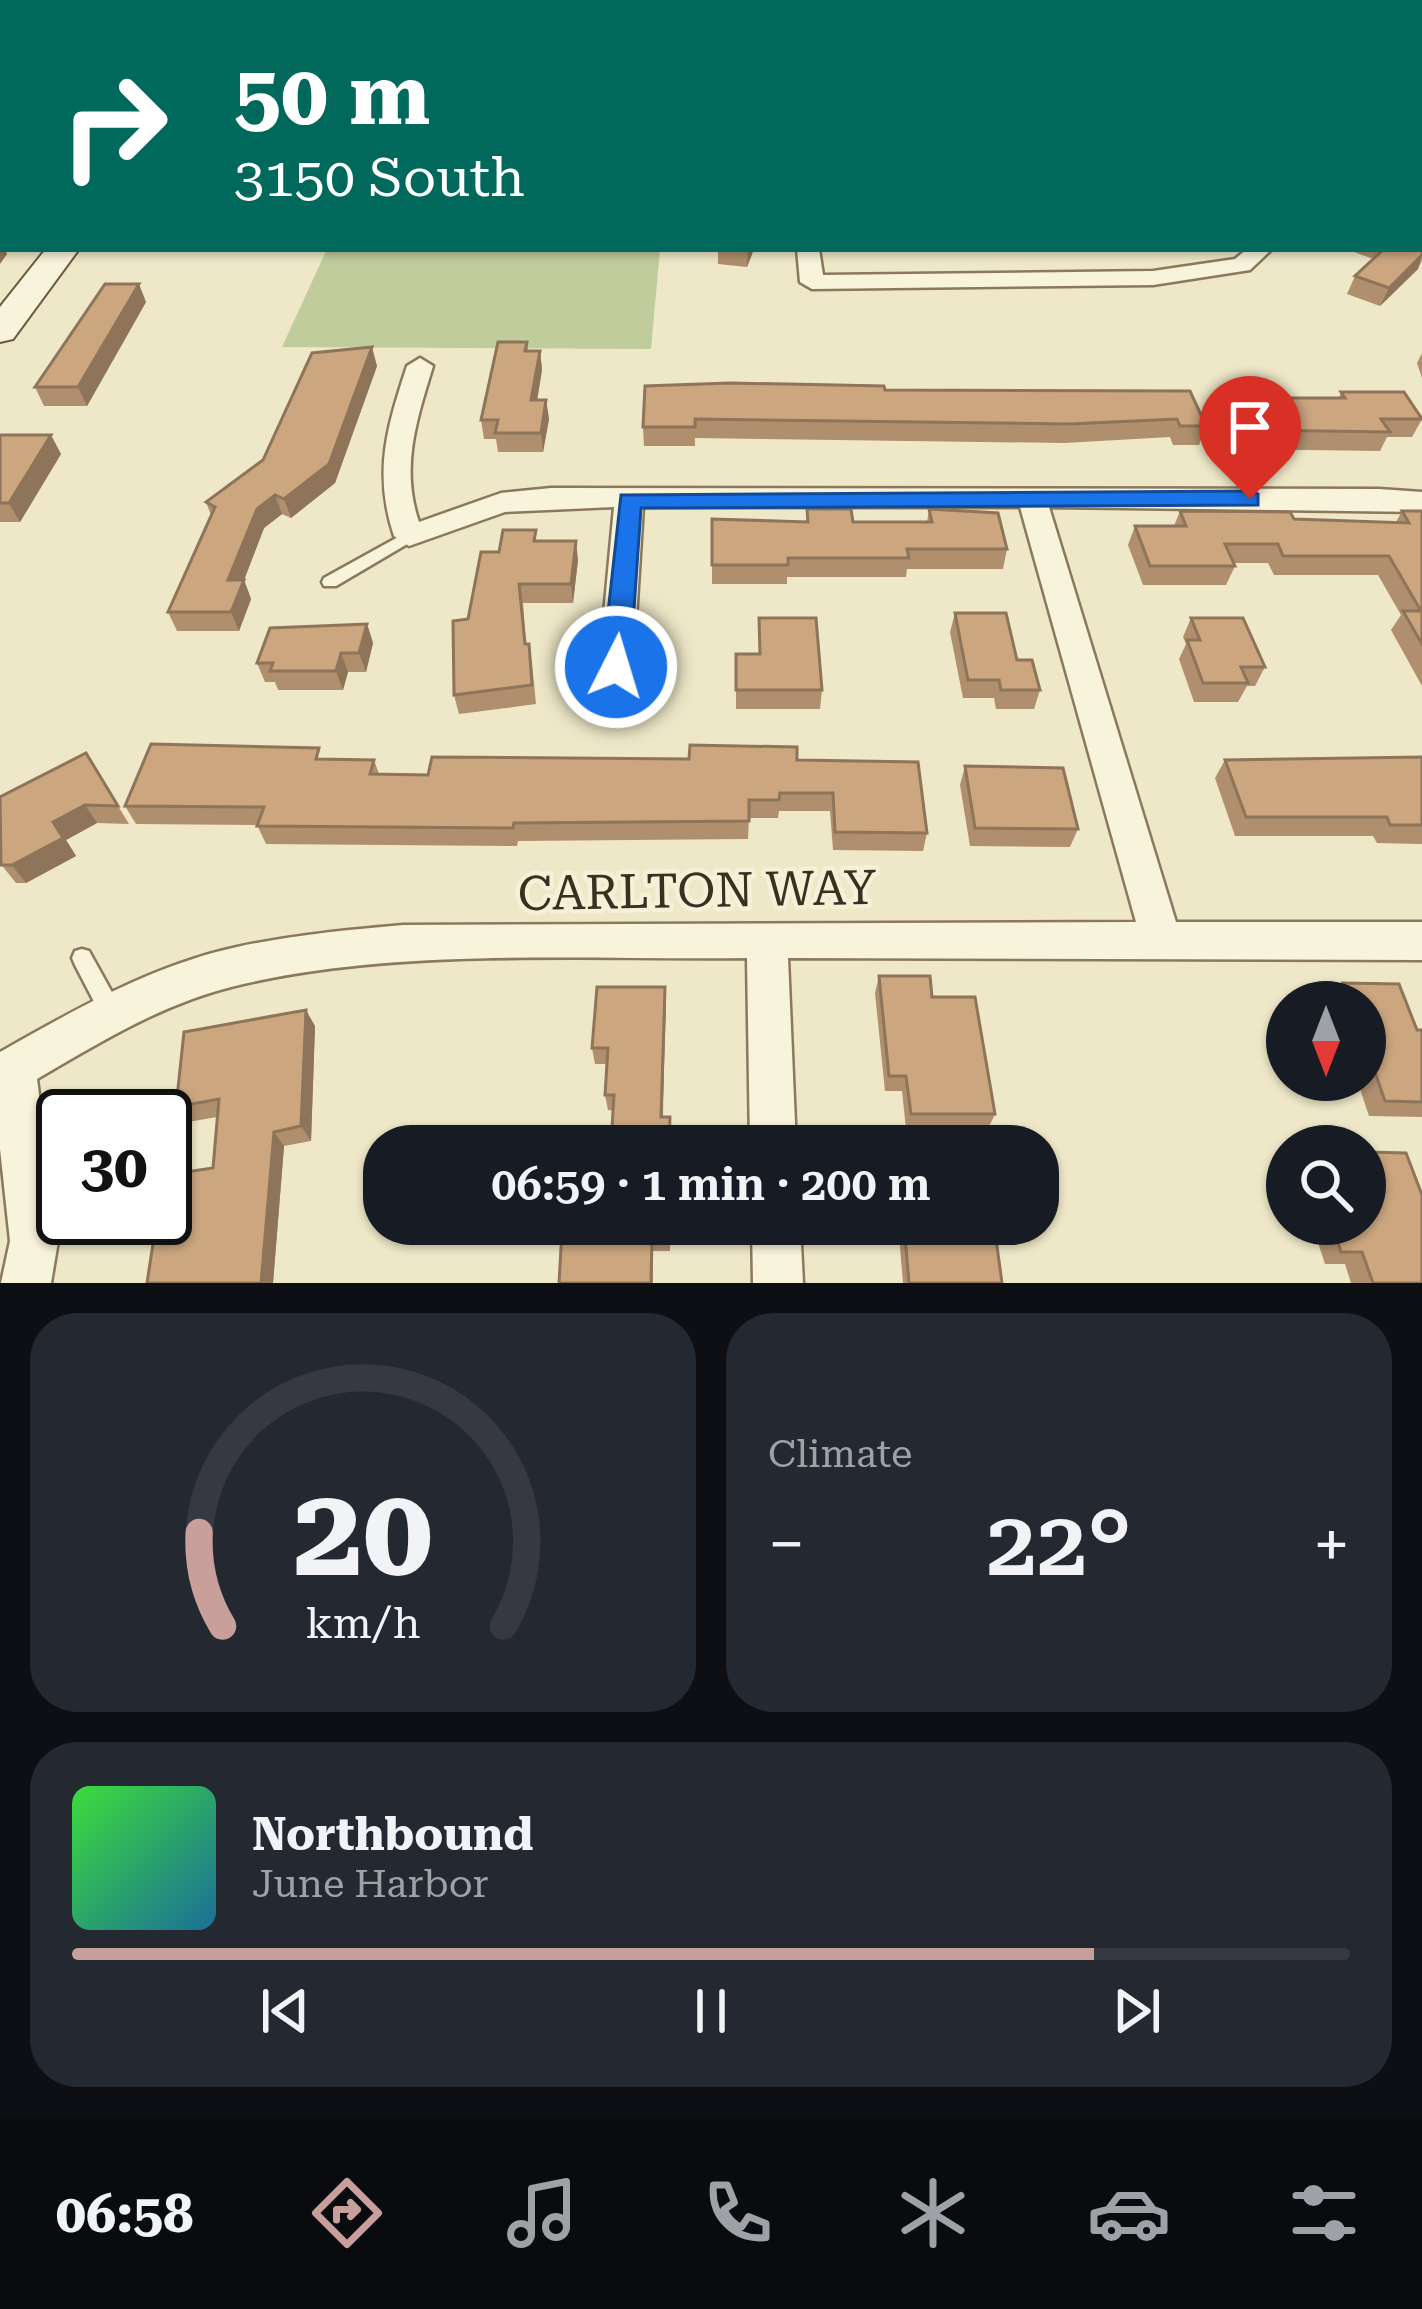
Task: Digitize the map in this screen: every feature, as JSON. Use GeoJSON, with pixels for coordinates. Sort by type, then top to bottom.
{"type":"FeatureCollection","features":[{"type":"Feature","properties":{"kind":"main road"},"geometry":{"type":"LineString","coordinates":[[0,331],[61,252]]}},
{"type":"Feature","properties":{"kind":"street"},"geometry":{"type":"LineString","coordinates":[[808,252],[812,282],[834,282],[1153,278],[1241,265],[1257,252]]}},
{"type":"Feature","properties":{"kind":"street"},"geometry":{"type":"LineString","coordinates":[[420,366],[393,466],[393,491],[409,536],[501,503],[551,496],[1033,501],[1379,498],[1422,502]]}},
{"type":"Feature","properties":{"kind":"street"},"geometry":{"type":"LineString","coordinates":[[616,667],[629,500]]}},
{"type":"Feature","properties":{"kind":"street"},"geometry":{"type":"LineString","coordinates":[[1033,501],[1161,938]]}},
{"type":"Feature","properties":{"kind":"street"},"geometry":{"type":"LineString","coordinates":[[767,939],[772,1125]]}},
{"type":"Feature","properties":{"kind":"street","name":"CARLTON WAY"},"geometry":{"type":"LineString","coordinates":[[7,1073],[111,1012],[232,968],[320,951],[403,944],[767,939],[1422,941]]}},
{"type":"Feature","properties":{"kind":"street"},"geometry":{"type":"LineString","coordinates":[[7,1073],[34,1241],[26,1283]]}},
{"type":"Feature","properties":{"kind":"street"},"geometry":{"type":"LineString","coordinates":[[777,1245],[778,1283]]}},
{"type":"Feature","properties":{"kind":"lane"},"geometry":{"type":"LineString","coordinates":[[330,582],[409,536]]}},
{"type":"Feature","properties":{"kind":"lane"},"geometry":{"type":"LineString","coordinates":[[82,958],[111,1012]]}},
{"type":"Feature","properties":{"kind":"green space"},"geometry":{"type":"Polygon","coordinates":[[[326,252],[660,252],[651,349],[282,347],[326,252]]]}},
{"type":"Feature","properties":{"kind":"building"},"geometry":{"type":"Polygon","coordinates":[[[1381,252],[1422,252],[1389,288],[1355,276],[1381,252]]]}},
{"type":"Feature","properties":{"kind":"building"},"geometry":{"type":"Polygon","coordinates":[[[105,284],[139,284],[78,387],[35,387],[105,284]]]}},
{"type":"Feature","properties":{"kind":"building"},"geometry":{"type":"Polygon","coordinates":[[[498,342],[527,342],[525,351],[540,351],[531,400],[546,400],[541,433],[495,433],[498,420],[481,420],[498,342]]]}},
{"type":"Feature","properties":{"kind":"building"},"geometry":{"type":"Polygon","coordinates":[[[372,347],[329,464],[284,499],[275,495],[257,509],[228,580],[244,580],[231,612],[168,612],[215,507],[206,502],[263,460],[312,353],[372,347]]]}},
{"type":"Feature","properties":{"kind":"building"},"geometry":{"type":"Polygon","coordinates":[[[645,386],[884,386],[885,390],[1190,391],[1206,426],[1180,426],[1177,419],[1069,424],[695,419],[695,427],[643,427],[645,386]]]}},
{"type":"Feature","properties":{"kind":"building"},"geometry":{"type":"Polygon","coordinates":[[[1341,392],[1404,392],[1422,419],[1381,419],[1390,432],[1249,430],[1241,405],[1252,405],[1248,398],[1345,398],[1341,392]]]}},
{"type":"Feature","properties":{"kind":"building"},"geometry":{"type":"Polygon","coordinates":[[[0,435],[51,435],[9,503],[0,503],[0,435]]]}},
{"type":"Feature","properties":{"kind":"building"},"geometry":{"type":"Polygon","coordinates":[[[807,509],[851,509],[853,522],[932,522],[929,509],[998,513],[1007,549],[907,549],[909,558],[788,558],[788,565],[712,565],[712,519],[808,522],[807,509]]]}},
{"type":"Feature","properties":{"kind":"building"},"geometry":{"type":"Polygon","coordinates":[[[1180,511],[1290,512],[1294,519],[1409,523],[1402,511],[1422,511],[1422,644],[1403,611],[1421,611],[1389,556],[1283,556],[1278,544],[1225,544],[1235,566],[1150,566],[1135,526],[1186,526],[1180,511]]]}},
{"type":"Feature","properties":{"kind":"building"},"geometry":{"type":"Polygon","coordinates":[[[503,530],[536,530],[534,541],[576,541],[571,584],[519,584],[532,685],[454,695],[453,621],[468,619],[481,552],[499,552],[503,530]]]}},
{"type":"Feature","properties":{"kind":"building"},"geometry":{"type":"Polygon","coordinates":[[[955,613],[1006,613],[1017,660],[1032,660],[1040,690],[1001,690],[999,680],[968,680],[955,613]]]}},
{"type":"Feature","properties":{"kind":"building"},"geometry":{"type":"Polygon","coordinates":[[[759,618],[816,618],[822,690],[736,690],[736,654],[760,654],[759,618]]]}},
{"type":"Feature","properties":{"kind":"building"},"geometry":{"type":"Polygon","coordinates":[[[1191,618],[1243,618],[1265,667],[1241,667],[1248,683],[1203,683],[1187,640],[1200,640],[1191,618]]]}},
{"type":"Feature","properties":{"kind":"building"},"geometry":{"type":"Polygon","coordinates":[[[367,624],[359,653],[341,653],[336,671],[270,671],[273,663],[257,663],[270,628],[367,624]]]}},
{"type":"Feature","properties":{"kind":"building"},"geometry":{"type":"Polygon","coordinates":[[[151,744],[319,748],[316,759],[374,760],[370,774],[428,775],[432,757],[689,759],[690,745],[797,747],[797,760],[918,762],[927,833],[835,832],[833,793],[780,793],[779,800],[749,800],[749,821],[514,823],[513,828],[257,826],[264,807],[125,806],[151,744]]]}},
{"type":"Feature","properties":{"kind":"building"},"geometry":{"type":"Polygon","coordinates":[[[86,753],[118,806],[85,805],[53,822],[63,838],[12,865],[1,865],[0,797],[86,753]]]}},
{"type":"Feature","properties":{"kind":"building"},"geometry":{"type":"Polygon","coordinates":[[[1422,757],[1422,825],[1390,825],[1387,817],[1246,817],[1225,760],[1422,757]]]}},
{"type":"Feature","properties":{"kind":"building"},"geometry":{"type":"Polygon","coordinates":[[[965,766],[1063,768],[1078,829],[975,828],[965,766]]]}},
{"type":"Feature","properties":{"kind":"building"},"geometry":{"type":"Polygon","coordinates":[[[879,976],[930,976],[932,997],[975,997],[995,1114],[911,1114],[906,1076],[889,1076],[879,976]]]}},
{"type":"Feature","properties":{"kind":"building"},"geometry":{"type":"Polygon","coordinates":[[[1386,984],[1399,984],[1417,1030],[1422,1030],[1422,1102],[1385,1101],[1386,984]]]}},
{"type":"Feature","properties":{"kind":"building"},"geometry":{"type":"Polygon","coordinates":[[[597,987],[665,987],[661,1117],[670,1117],[670,1125],[612,1125],[614,1095],[605,1095],[608,1048],[592,1048],[597,987]]]}},
{"type":"Feature","properties":{"kind":"building"},"geometry":{"type":"Polygon","coordinates":[[[306,1010],[301,1126],[274,1132],[261,1283],[147,1283],[153,1245],[192,1245],[192,1171],[213,1168],[219,1099],[192,1104],[192,1089],[178,1089],[184,1032],[306,1010]]]}},
{"type":"Feature","properties":{"kind":"building"},"geometry":{"type":"Polygon","coordinates":[[[1386,1153],[1406,1153],[1422,1195],[1422,1283],[1373,1283],[1362,1252],[1341,1252],[1339,1245],[1386,1245],[1386,1153]]]}},
{"type":"Feature","properties":{"kind":"building"},"geometry":{"type":"Polygon","coordinates":[[[561,1245],[652,1245],[651,1283],[559,1283],[561,1245]]]}},
{"type":"Feature","properties":{"kind":"building"},"geometry":{"type":"Polygon","coordinates":[[[906,1245],[997,1245],[1002,1283],[909,1283],[906,1245]]]}},
{"type":"Feature","properties":{"kind":"route"},"geometry":{"type":"LineString","coordinates":[[616,667],[629,500],[1250,499]]}}]}
